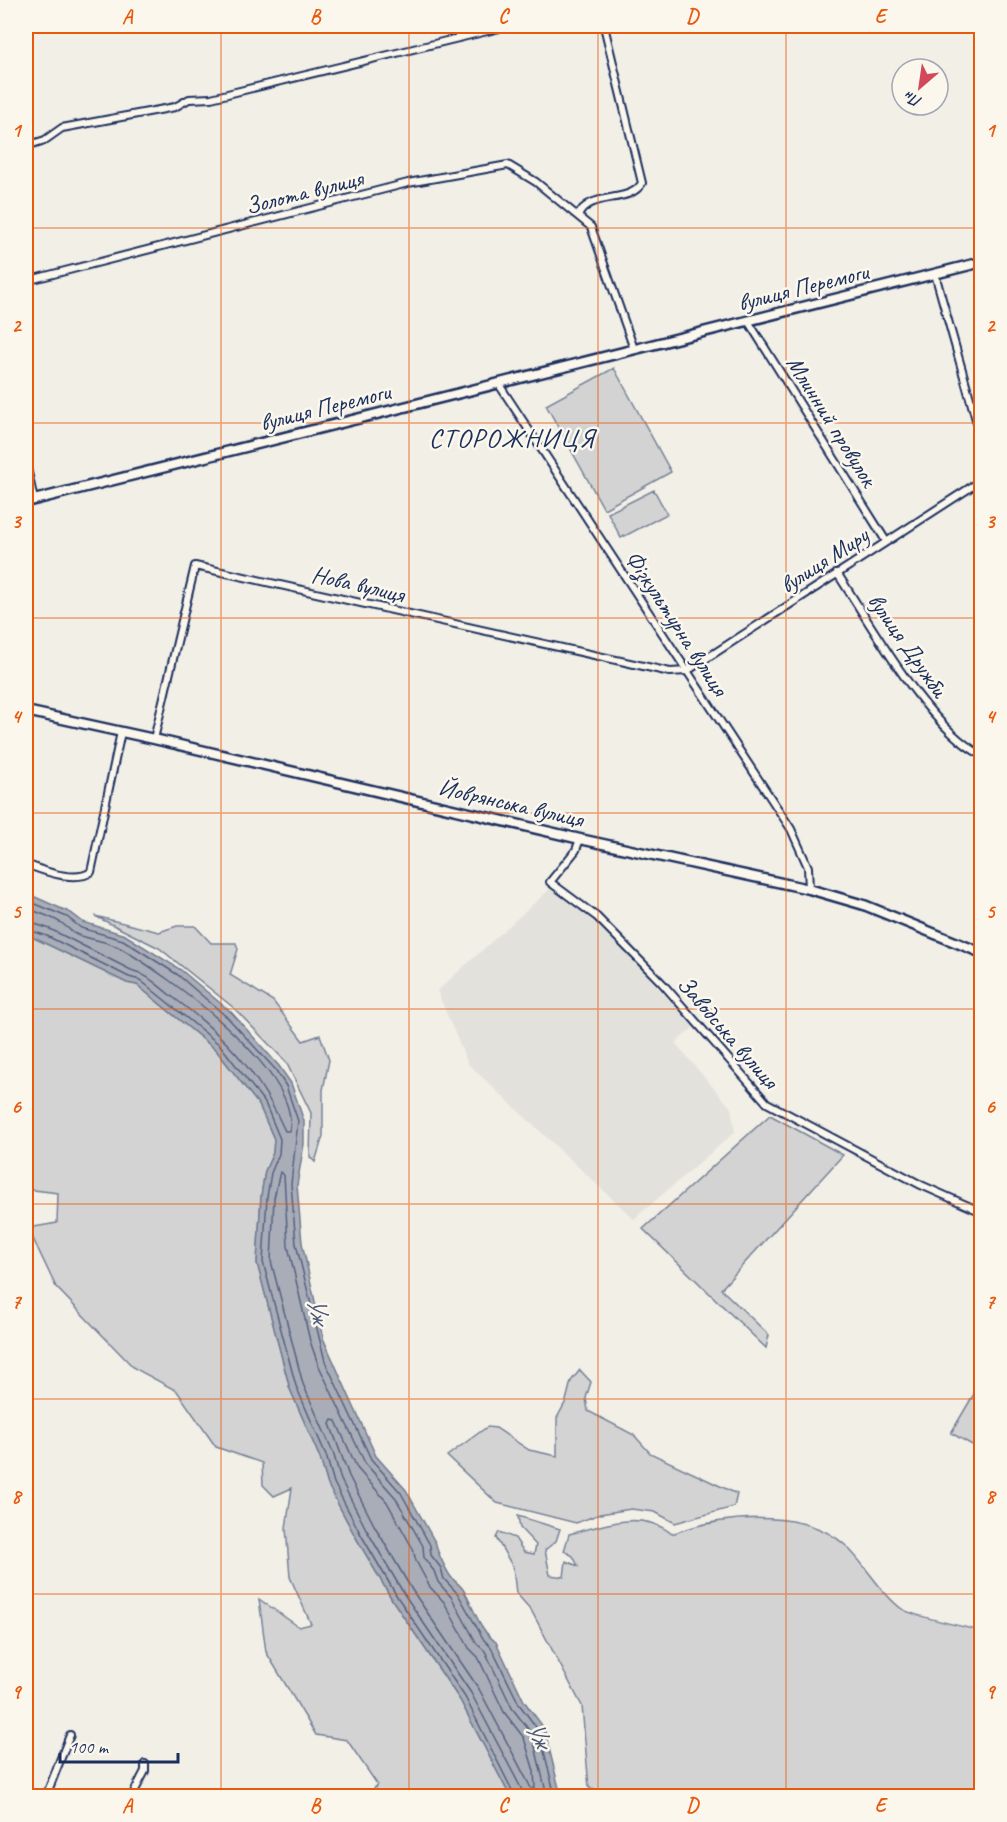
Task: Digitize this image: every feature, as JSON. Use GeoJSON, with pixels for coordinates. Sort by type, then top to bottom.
{"type":"FeatureCollection","features":[{"type":"Feature","properties":{"kind":"street"},"geometry":{"type":"LineString","coordinates":[[26,146],[45,140],[62,128],[175,107],[189,99],[211,98],[508,26]]}},
{"type":"Feature","properties":{"kind":"street"},"geometry":{"type":"LineString","coordinates":[[604,26],[642,183],[634,192],[588,204],[578,216],[591,227],[598,243],[634,349]]}},
{"type":"Feature","properties":{"kind":"street","name":"Золота вулиця"},"geometry":{"type":"LineString","coordinates":[[26,281],[408,183],[508,165],[536,182],[578,216]]}},
{"type":"Feature","properties":{"kind":"street","name":"вулиця Перемоги"},"geometry":{"type":"LineString","coordinates":[[30,501],[981,262]]}},
{"type":"Feature","properties":{"kind":"street"},"geometry":{"type":"LineString","coordinates":[[935,274],[981,441]]}},
{"type":"Feature","properties":{"kind":"street","name":"Млинний провулок"},"geometry":{"type":"LineString","coordinates":[[748,321],[886,541]]}},
{"type":"Feature","properties":{"kind":"street","name":"Фізкультурна вулиця"},"geometry":{"type":"LineString","coordinates":[[498,383],[791,829],[808,867],[809,889]]}},
{"type":"Feature","properties":{"kind":"street"},"geometry":{"type":"LineString","coordinates":[[26,463],[30,501]]}},
{"type":"Feature","properties":{"kind":"street","name":"вулиця Миру"},"geometry":{"type":"LineString","coordinates":[[687,671],[981,480]]}},
{"type":"Feature","properties":{"kind":"street","name":"Нова вулиця"},"geometry":{"type":"LineString","coordinates":[[154,739],[195,566],[670,672],[687,671]]}},
{"type":"Feature","properties":{"kind":"street","name":"вулиця Дружби"},"geometry":{"type":"LineString","coordinates":[[837,573],[914,690],[958,742],[981,755]]}},
{"type":"Feature","properties":{"kind":"street","name":"Йоврянська вулиця"},"geometry":{"type":"LineString","coordinates":[[26,711],[580,840],[809,889],[864,905],[981,953]]}},
{"type":"Feature","properties":{"kind":"street"},"geometry":{"type":"LineString","coordinates":[[26,864],[60,875],[86,876],[91,872],[121,732]]}},
{"type":"Feature","properties":{"kind":"street","name":"Заводська вулиця"},"geometry":{"type":"LineString","coordinates":[[580,840],[576,850],[550,882],[605,925],[662,983],[756,1093],[782,1113],[921,1185],[981,1212]]}},
{"type":"Feature","properties":{"kind":"street"},"geometry":{"type":"LineString","coordinates":[[46,1797],[70,1735]]}},
{"type":"Feature","properties":{"kind":"street"},"geometry":{"type":"LineString","coordinates":[[132,1797],[145,1764]]}},
{"type":"Feature","properties":{"kind":"shaded area"},"geometry":{"type":"Polygon","coordinates":[[[614,368],[671,472],[604,509],[546,405],[614,368]]]}},
{"type":"Feature","properties":{"kind":"shaded area"},"geometry":{"type":"Polygon","coordinates":[[[654,490],[667,514],[621,538],[608,513],[654,490]]]}},
{"type":"Feature","properties":{"kind":"shaded area"},"geometry":{"type":"Polygon","coordinates":[[[551,888],[594,918],[694,1027],[675,1043],[731,1108],[735,1132],[634,1219],[468,1064],[437,991],[551,888]]]}},
{"type":"Feature","properties":{"kind":"shaded area"},"geometry":{"type":"Polygon","coordinates":[[[95,916],[159,932],[177,926],[195,926],[211,943],[236,943],[238,949],[230,975],[273,1001],[303,1041],[320,1035],[329,1060],[323,1090],[323,1136],[315,1162],[310,1157],[311,1113],[286,1062],[234,1008],[159,948],[95,916]]]}},
{"type":"Feature","properties":{"kind":"shaded area"},"geometry":{"type":"Polygon","coordinates":[[[26,934],[127,983],[137,985],[216,1050],[259,1105],[274,1139],[273,1153],[265,1171],[261,1196],[257,1263],[290,1389],[320,1458],[328,1485],[355,1536],[393,1601],[460,1700],[510,1796],[370,1796],[377,1784],[347,1740],[316,1735],[266,1652],[259,1599],[299,1627],[311,1624],[290,1577],[286,1528],[292,1488],[274,1496],[263,1485],[262,1463],[216,1447],[177,1391],[134,1368],[56,1287],[28,1228],[57,1223],[58,1193],[26,1189],[26,934]]]}},
{"type":"Feature","properties":{"kind":"shaded area"},"geometry":{"type":"Polygon","coordinates":[[[770,1115],[843,1155],[721,1289],[769,1335],[766,1348],[643,1229],[770,1115]]]}},
{"type":"Feature","properties":{"kind":"shaded area"},"geometry":{"type":"Polygon","coordinates":[[[580,1370],[591,1382],[586,1398],[588,1411],[634,1435],[650,1453],[737,1494],[734,1507],[675,1523],[655,1512],[631,1509],[600,1514],[576,1523],[497,1503],[447,1456],[487,1427],[496,1428],[529,1450],[557,1456],[557,1418],[566,1401],[571,1381],[580,1370]]]}},
{"type":"Feature","properties":{"kind":"shaded area"},"geometry":{"type":"Polygon","coordinates":[[[981,1382],[981,1450],[951,1433],[981,1382]]]}},
{"type":"Feature","properties":{"kind":"shaded area"},"geometry":{"type":"Polygon","coordinates":[[[518,1516],[560,1529],[556,1541],[545,1550],[550,1575],[564,1577],[566,1561],[578,1566],[573,1556],[564,1551],[569,1534],[609,1523],[647,1522],[660,1526],[672,1534],[713,1523],[760,1518],[806,1524],[827,1532],[851,1551],[887,1595],[902,1609],[927,1618],[981,1631],[981,1796],[611,1796],[611,1794],[589,1788],[582,1706],[531,1610],[516,1593],[513,1567],[496,1538],[499,1532],[515,1538],[524,1552],[534,1554],[536,1545],[520,1528],[518,1516]]]}},
{"type":"Feature","properties":{"kind":"water","name":"Уж"},"geometry":{"type":"Polygon","coordinates":[[[26,893],[71,913],[83,922],[125,935],[181,970],[232,1013],[291,1083],[304,1121],[304,1144],[297,1185],[302,1243],[323,1338],[376,1456],[406,1490],[436,1544],[447,1571],[463,1589],[485,1631],[496,1642],[524,1701],[544,1728],[561,1796],[510,1796],[460,1700],[393,1601],[328,1485],[320,1458],[290,1389],[257,1263],[261,1196],[265,1171],[273,1153],[274,1139],[259,1105],[216,1050],[137,985],[127,983],[26,934],[26,893]]]}},
{"type":"Feature","properties":{"kind":"district","name":"СТОРОЖНИЦЯ"},"geometry":{"type":"Point","coordinates":[512,438]}}]}
